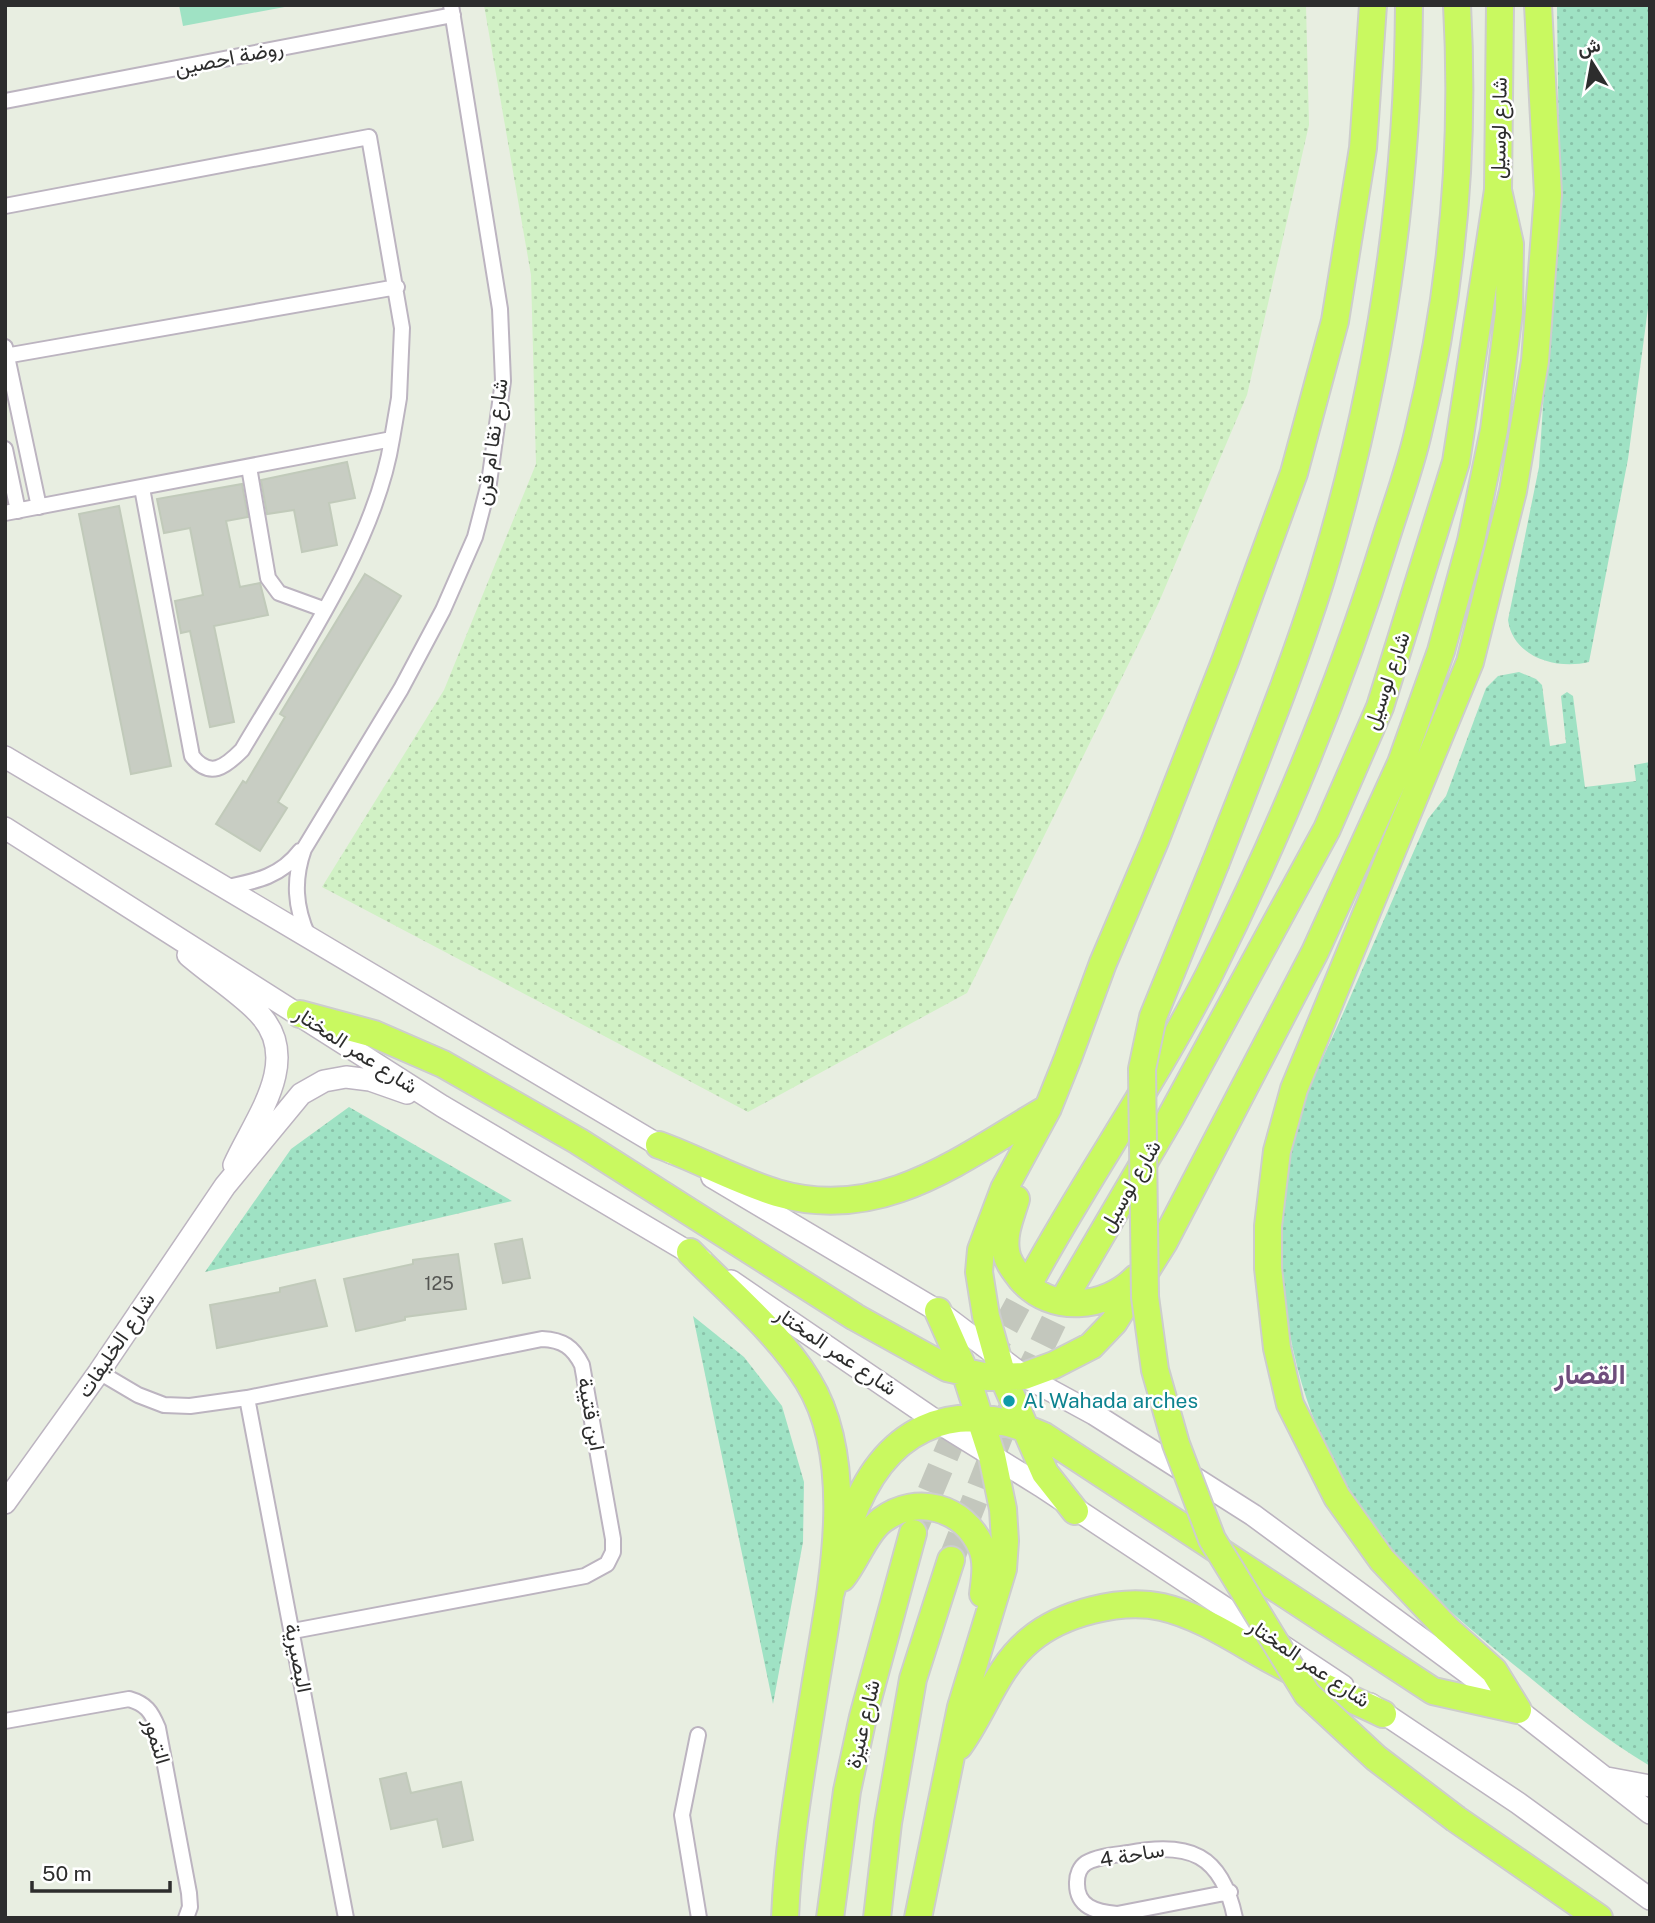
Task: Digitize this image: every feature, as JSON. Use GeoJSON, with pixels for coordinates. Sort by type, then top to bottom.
{"type":"FeatureCollection","features":[{"type":"Feature","properties":{"kind":"highway"},"geometry":{"type":"LineString","coordinates":[[1075,1511],[1045,1473],[1024,1427],[980,1280],[981,1250],[1004,1189],[1048,1108],[1102,963],[1155,841],[1226,659],[1294,472],[1337,308],[1363,148],[1373,5]]}},
{"type":"Feature","properties":{"kind":"highway"},"geometry":{"type":"LineString","coordinates":[[1409,5],[1409,54],[1395,235],[1372,376],[1320,580],[1216,862],[1153,1017],[1142,1069],[1145,1297],[1155,1370],[1176,1444],[1212,1539],[1307,1694],[1376,1758],[1456,1818],[1599,1918]]}},
{"type":"Feature","properties":{"kind":"highway","name":"شارع لوسيل"},"geometry":{"type":"LineString","coordinates":[[1033,1276],[1145,1093],[1208,976],[1283,818],[1359,625],[1418,435],[1443,308],[1461,69],[1457,5]]}},
{"type":"Feature","properties":{"kind":"highway","name":"شارع لوسيل"},"geometry":{"type":"LineString","coordinates":[[1068,1292],[1170,1118],[1327,829],[1380,707],[1456,462],[1498,190],[1500,5]]}},
{"type":"Feature","properties":{"kind":"highway"},"geometry":{"type":"LineString","coordinates":[[1518,1710],[1494,1671],[1447,1629],[1382,1560],[1337,1497],[1315,1460],[1290,1404],[1277,1348],[1268,1268],[1268,1226],[1277,1151],[1294,1089],[1470,662],[1513,491],[1535,361],[1548,194],[1538,5]]}},
{"type":"Feature","properties":{"kind":"highway"},"geometry":{"type":"LineString","coordinates":[[300,1014],[374,1034],[443,1064],[578,1141],[855,1317],[939,1363],[965,1372],[1054,1366],[1091,1346],[1114,1322],[1153,1260],[1315,952],[1401,763],[1441,650],[1471,541],[1494,430],[1509,312],[1510,244],[1498,190]]}},
{"type":"Feature","properties":{"kind":"highway"},"geometry":{"type":"LineString","coordinates":[[659,1144],[777,1193],[799,1198],[859,1199],[910,1186],[952,1168],[1048,1108]]}},
{"type":"Feature","properties":{"kind":"highway"},"geometry":{"type":"LineString","coordinates":[[1028,1146],[1006,1231],[1006,1253],[1013,1270],[1031,1291],[1053,1301],[1083,1304],[1124,1290],[1153,1260]]}},
{"type":"Feature","properties":{"kind":"highway"},"geometry":{"type":"LineString","coordinates":[[690,1252],[779,1342],[808,1381],[820,1405],[836,1473],[837,1506],[831,1592],[802,1769],[785,1918]]}},
{"type":"Feature","properties":{"kind":"highway"},"geometry":{"type":"LineString","coordinates":[[918,1918],[949,1758],[980,1637],[1003,1569],[1005,1541],[1003,1509],[981,1418],[965,1372],[938,1311]]}},
{"type":"Feature","properties":{"kind":"highway"},"geometry":{"type":"LineString","coordinates":[[831,1592],[849,1524],[876,1472],[903,1442],[936,1421],[981,1418],[1024,1427],[1118,1482],[1433,1691],[1518,1710]]}},
{"type":"Feature","properties":{"kind":"highway"},"geometry":{"type":"LineString","coordinates":[[831,1592],[879,1522],[895,1511],[930,1506],[946,1510],[968,1525],[982,1547],[985,1568],[980,1637]]}},
{"type":"Feature","properties":{"kind":"highway","name":"شارع عنيزة"},"geometry":{"type":"LineString","coordinates":[[830,1918],[852,1766],[913,1533]]}},
{"type":"Feature","properties":{"kind":"highway","name":"شارع عنيزة"},"geometry":{"type":"LineString","coordinates":[[877,1918],[888,1823],[913,1679],[951,1560]]}},
{"type":"Feature","properties":{"kind":"highway"},"geometry":{"type":"LineString","coordinates":[[949,1758],[967,1735],[1008,1663],[1030,1640],[1073,1617],[1125,1606],[1164,1608],[1208,1626],[1280,1665],[1383,1714]]}},
{"type":"Feature","properties":{"kind":"main road"},"geometry":{"type":"LineString","coordinates":[[5,757],[938,1311],[1008,1371],[1094,1414],[1253,1515],[1518,1710],[1650,1813]]}},
{"type":"Feature","properties":{"kind":"main road","name":"شارع عمر المختار"},"geometry":{"type":"LineString","coordinates":[[5,828],[442,1106],[690,1252],[936,1421],[1275,1639],[1518,1803],[1650,1899]]}},
{"type":"Feature","properties":{"kind":"main road","name":"شارع الخليفات"},"geometry":{"type":"LineString","coordinates":[[144,916],[261,1015],[273,1032],[278,1073],[225,1186]]}},
{"type":"Feature","properties":{"kind":"main road","name":"شارع الخليفات"},"geometry":{"type":"LineString","coordinates":[[5,1503],[99,1372],[225,1186],[301,1094],[324,1081],[346,1077],[370,1080],[442,1106]]}},
{"type":"Feature","properties":{"kind":"main road"},"geometry":{"type":"LineString","coordinates":[[1600,1776],[1650,1786]]}},
{"type":"Feature","properties":{"kind":"street","name":"روضة احصين"},"geometry":{"type":"LineString","coordinates":[[5,101],[452,10]]}},
{"type":"Feature","properties":{"kind":"street","name":"شارع نقا ام قرن"},"geometry":{"type":"LineString","coordinates":[[228,887],[269,877],[289,865],[309,838],[401,689],[443,610],[475,537],[492,471],[503,381],[500,309],[452,10]]}},
{"type":"Feature","properties":{"kind":"street"},"geometry":{"type":"LineString","coordinates":[[5,206],[369,137],[402,328],[399,398],[388,464],[369,518],[323,609],[242,750],[225,766],[210,769],[200,766],[192,755],[142,488]]}},
{"type":"Feature","properties":{"kind":"street"},"geometry":{"type":"LineString","coordinates":[[39,507],[6,353],[397,287]]}},
{"type":"Feature","properties":{"kind":"street"},"geometry":{"type":"LineString","coordinates":[[5,449],[12,512],[393,439]]}},
{"type":"Feature","properties":{"kind":"street"},"geometry":{"type":"LineString","coordinates":[[248,467],[268,578],[279,593],[323,609]]}},
{"type":"Feature","properties":{"kind":"street","name":"شارع نقا ام قرن"},"geometry":{"type":"LineString","coordinates":[[308,936],[299,916],[296,883],[300,860],[309,838]]}},
{"type":"Feature","properties":{"kind":"street","name":"ابن قتيبة"},"geometry":{"type":"LineString","coordinates":[[99,1372],[138,1395],[164,1405],[190,1406],[247,1398],[542,1339],[566,1343],[576,1352],[582,1365],[613,1539],[607,1564],[585,1576],[293,1631]]}},
{"type":"Feature","properties":{"kind":"street","name":"البصيرية"},"geometry":{"type":"LineString","coordinates":[[247,1398],[346,1918]]}},
{"type":"Feature","properties":{"kind":"street","name":"التمور"},"geometry":{"type":"LineString","coordinates":[[5,1721],[128,1699],[143,1703],[152,1712],[158,1728],[190,1893],[190,1907],[186,1918]]}},
{"type":"Feature","properties":{"kind":"street"},"geometry":{"type":"LineString","coordinates":[[698,1735],[682,1815],[699,1918]]}},
{"type":"Feature","properties":{"kind":"street","name":"ساحة 4"},"geometry":{"type":"LineString","coordinates":[[1230,1892],[1117,1914],[1099,1912],[1082,1902],[1078,1894],[1077,1875],[1084,1864],[1098,1858],[1158,1847],[1178,1848],[1208,1861],[1230,1892],[1235,1918]]}},
{"type":"Feature","properties":{"kind":"shaded area"},"geometry":{"type":"Polygon","coordinates":[[[179,5],[290,5],[290,6],[183,26],[179,5]]]}},
{"type":"Feature","properties":{"kind":"shaded area"},"geometry":{"type":"Polygon","coordinates":[[[1557,5],[1650,5],[1650,293],[1628,459],[1589,662],[1576,664],[1550,662],[1527,652],[1512,633],[1508,620],[1539,467],[1559,160],[1557,5]]]}},
{"type":"Feature","properties":{"kind":"shaded area"},"geometry":{"type":"Polygon","coordinates":[[[1519,672],[1536,679],[1542,685],[1550,746],[1566,743],[1561,696],[1567,692],[1573,696],[1585,787],[1636,781],[1634,765],[1650,762],[1650,1766],[1585,1722],[1479,1636],[1417,1579],[1380,1537],[1336,1470],[1315,1421],[1298,1371],[1287,1318],[1282,1265],[1282,1212],[1289,1159],[1306,1097],[1428,819],[1446,796],[1486,688],[1498,676],[1519,672]]]}},
{"type":"Feature","properties":{"kind":"shaded area"},"geometry":{"type":"Polygon","coordinates":[[[349,1107],[512,1201],[205,1272],[291,1149],[349,1107]]]}},
{"type":"Feature","properties":{"kind":"shaded area"},"geometry":{"type":"Polygon","coordinates":[[[693,1316],[744,1357],[782,1406],[804,1482],[803,1542],[773,1704],[693,1316]]]}},
{"type":"Feature","properties":{"kind":"sand"},"geometry":{"type":"Polygon","coordinates":[[[484,5],[1306,5],[1309,125],[1247,395],[1159,602],[967,993],[748,1112],[322,887],[444,690],[536,464],[531,275],[484,5]]]}},
{"type":"Feature","properties":{"kind":"building"},"geometry":{"type":"Polygon","coordinates":[[[347,462],[355,498],[329,503],[337,545],[302,552],[294,510],[267,514],[261,480],[347,462]]]}},
{"type":"Feature","properties":{"kind":"building"},"geometry":{"type":"Polygon","coordinates":[[[242,484],[248,517],[226,521],[240,587],[260,583],[268,615],[214,626],[234,722],[210,727],[190,631],[181,633],[175,601],[203,595],[190,528],[164,533],[157,499],[242,484]]]}},
{"type":"Feature","properties":{"kind":"building"},"geometry":{"type":"Polygon","coordinates":[[[119,506],[171,766],[131,774],[79,514],[119,506]]]}},
{"type":"Feature","properties":{"kind":"building"},"geometry":{"type":"Polygon","coordinates":[[[365,574],[401,596],[278,802],[287,808],[260,851],[216,824],[243,781],[246,783],[285,717],[280,714],[365,574]]]}},
{"type":"Feature","properties":{"kind":"building"},"geometry":{"type":"Polygon","coordinates":[[[522,1239],[530,1278],[503,1283],[495,1244],[522,1239]]]}},
{"type":"Feature","properties":{"kind":"building"},"geometry":{"type":"Polygon","coordinates":[[[458,1254],[466,1309],[405,1317],[405,1320],[356,1331],[344,1279],[413,1264],[413,1260],[458,1254]]]}},
{"type":"Feature","properties":{"kind":"building"},"geometry":{"type":"Polygon","coordinates":[[[315,1280],[327,1326],[217,1348],[210,1305],[280,1292],[280,1288],[315,1280]]]}},
{"type":"Feature","properties":{"kind":"building"},"geometry":{"type":"Polygon","coordinates":[[[406,1773],[411,1793],[461,1782],[473,1840],[443,1847],[437,1819],[391,1829],[380,1779],[406,1773]]]}},
{"type":"Feature","properties":{"kind":"tunnel"},"geometry":{"type":"LineString","coordinates":[[987,1361],[1033,1276]]}},
{"type":"Feature","properties":{"kind":"tunnel"},"geometry":{"type":"LineString","coordinates":[[951,1560],[1009,1413],[1068,1292]]}},
{"type":"Feature","properties":{"kind":"tunnel"},"geometry":{"type":"LineString","coordinates":[[915,1528],[964,1412]]}},
{"type":"Feature","properties":{"kind":"place","name":"Al Wahada arches"},"geometry":{"type":"Point","coordinates":[1009,1401]}},
{"type":"Feature","properties":{"kind":"district","name":"القصار"},"geometry":{"type":"Point","coordinates":[1590,1374]}}]}
